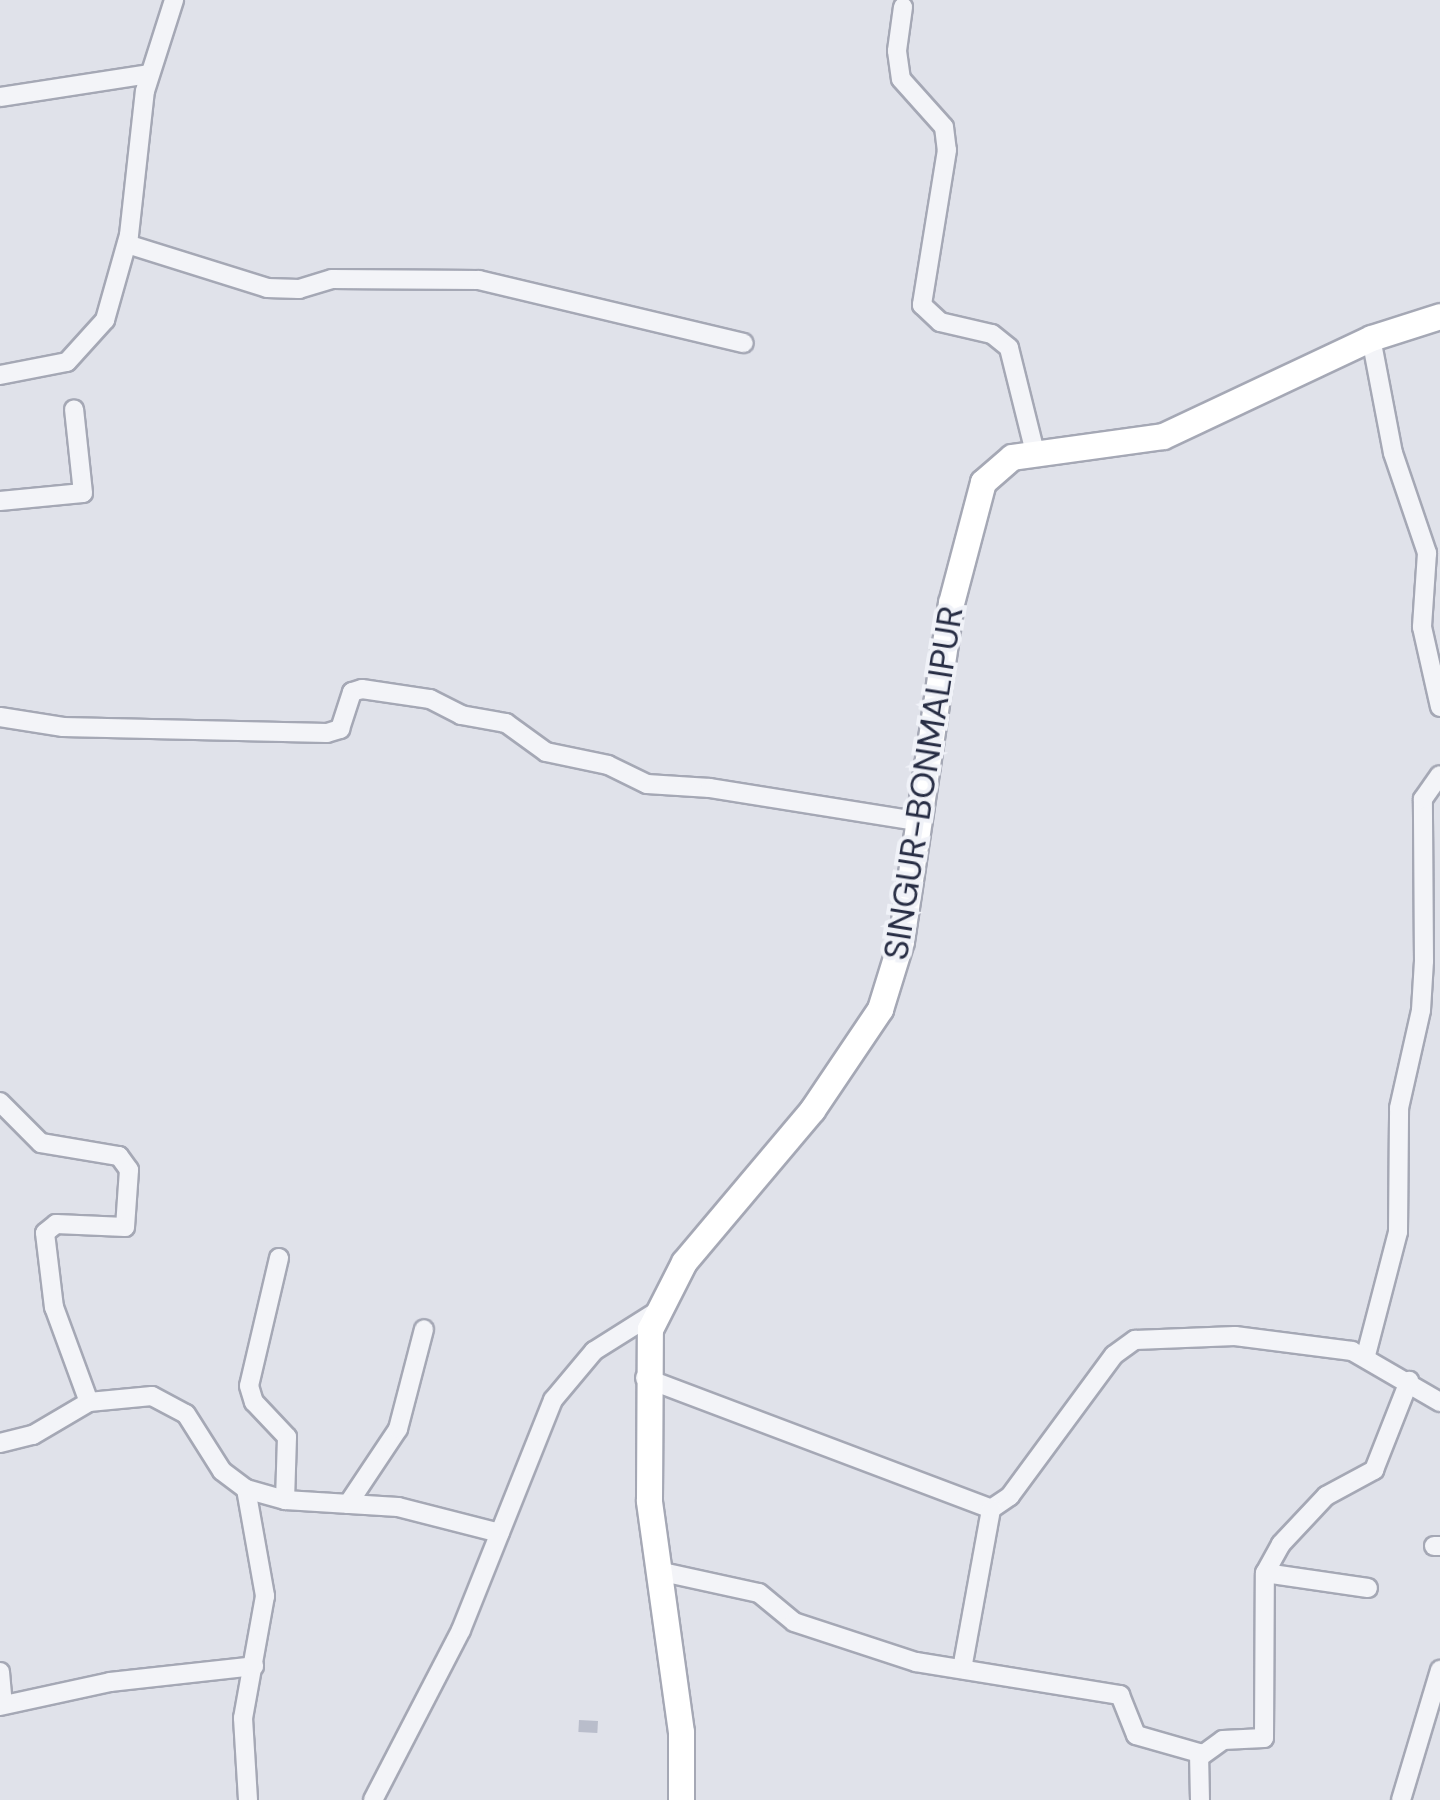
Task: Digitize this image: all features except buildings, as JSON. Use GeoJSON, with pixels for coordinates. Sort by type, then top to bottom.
{"type":"FeatureCollection","features":[{"type":"Feature","properties":{"kind":"street"},"geometry":{"type":"LineString","coordinates":[[0,375],[53,368],[80,352],[111,305],[127,244],[150,74],[174,0]]}},
{"type":"Feature","properties":{"kind":"street"},"geometry":{"type":"LineString","coordinates":[[903,8],[897,51],[901,79],[944,127],[947,150],[922,305],[940,322],[992,334],[1009,348],[1035,452]]}},
{"type":"Feature","properties":{"kind":"street"},"geometry":{"type":"LineString","coordinates":[[0,97],[150,74]]}},
{"type":"Feature","properties":{"kind":"street"},"geometry":{"type":"LineString","coordinates":[[127,244],[284,290],[332,279],[479,280],[584,301],[744,344]]}},
{"type":"Feature","properties":{"kind":"street","name":"SINGUR-BONMALIPUR"},"geometry":{"type":"LineString","coordinates":[[681,1800],[680,1732],[658,1571],[645,1378],[656,1312],[684,1262],[869,1031],[901,942],[916,821],[969,522],[997,465],[1035,452],[1163,436],[1371,338],[1440,316]]}},
{"type":"Feature","properties":{"kind":"street"},"geometry":{"type":"LineString","coordinates":[[1371,338],[1393,454],[1427,552],[1422,627],[1440,707]]}},
{"type":"Feature","properties":{"kind":"street"},"geometry":{"type":"LineString","coordinates":[[0,501],[82,493],[74,408]]}},
{"type":"Feature","properties":{"kind":"street"},"geometry":{"type":"LineString","coordinates":[[0,717],[63,728],[327,734],[340,729],[352,692],[362,689],[430,699],[461,715],[506,723],[546,752],[608,765],[647,784],[916,821]]}},
{"type":"Feature","properties":{"kind":"street"},"geometry":{"type":"LineString","coordinates":[[1366,1354],[1398,1232],[1399,1108],[1420,1010],[1424,961],[1422,800],[1440,775]]}},
{"type":"Feature","properties":{"kind":"street"},"geometry":{"type":"LineString","coordinates":[[0,1102],[40,1143],[118,1156],[130,1170],[125,1227],[56,1224],[45,1232],[54,1306],[89,1402]]}},
{"type":"Feature","properties":{"kind":"street"},"geometry":{"type":"LineString","coordinates":[[279,1258],[249,1386],[254,1402],[287,1436],[286,1500]]}},
{"type":"Feature","properties":{"kind":"street"},"geometry":{"type":"LineString","coordinates":[[373,1800],[461,1630],[553,1400],[594,1352],[656,1312]]}},
{"type":"Feature","properties":{"kind":"street"},"geometry":{"type":"LineString","coordinates":[[348,1504],[398,1429],[424,1329]]}},
{"type":"Feature","properties":{"kind":"street"},"geometry":{"type":"LineString","coordinates":[[962,1669],[991,1509],[1010,1496],[1114,1356],[1135,1340],[1235,1336],[1366,1354],[1440,1402]]}},
{"type":"Feature","properties":{"kind":"street"},"geometry":{"type":"LineString","coordinates":[[645,1378],[991,1509]]}},
{"type":"Feature","properties":{"kind":"street"},"geometry":{"type":"LineString","coordinates":[[1200,1800],[1201,1756],[1216,1742],[1259,1742],[1266,1732],[1260,1617],[1265,1573],[1281,1544],[1326,1496],[1374,1470],[1408,1381]]}},
{"type":"Feature","properties":{"kind":"street"},"geometry":{"type":"LineString","coordinates":[[0,1443],[33,1435],[89,1402],[128,1394],[169,1402],[199,1427],[222,1471],[246,1489],[286,1500],[438,1514],[500,1533]]}},
{"type":"Feature","properties":{"kind":"street"},"geometry":{"type":"LineString","coordinates":[[246,1489],[265,1580],[242,1733],[248,1800]]}},
{"type":"Feature","properties":{"kind":"street"},"geometry":{"type":"LineString","coordinates":[[658,1571],[759,1593],[794,1622],[905,1659],[1115,1692],[1142,1739],[1201,1756]]}},
{"type":"Feature","properties":{"kind":"street"},"geometry":{"type":"LineString","coordinates":[[1265,1573],[1368,1588]]}},
{"type":"Feature","properties":{"kind":"street"},"geometry":{"type":"LineString","coordinates":[[0,1672],[1,1705],[110,1682],[254,1666]]}},
{"type":"Feature","properties":{"kind":"street"},"geometry":{"type":"LineString","coordinates":[[1400,1800],[1440,1670]]}}]}
